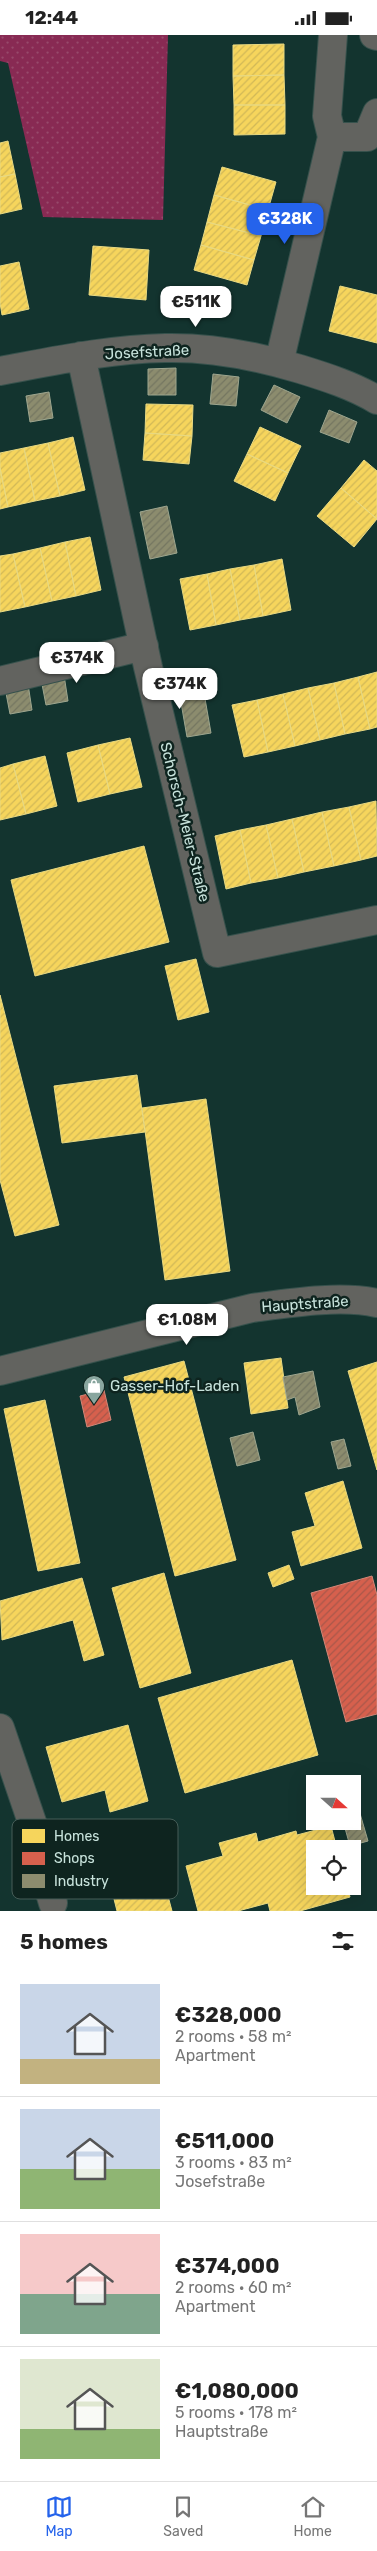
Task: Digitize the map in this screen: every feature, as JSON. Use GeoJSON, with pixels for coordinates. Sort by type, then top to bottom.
{"type":"FeatureCollection","features":[{"type":"Feature","properties":{"kind":"street"},"geometry":{"type":"LineString","coordinates":[[279,363],[332,137],[327,116],[333,35]]}},
{"type":"Feature","properties":{"kind":"street"},"geometry":{"type":"LineString","coordinates":[[332,137],[367,137],[377,113]]}},
{"type":"Feature","properties":{"kind":"street","name":"Josefstraße"},"geometry":{"type":"LineString","coordinates":[[0,371],[81,355],[166,348],[220,351],[279,363],[324,376],[377,400]]}},
{"type":"Feature","properties":{"kind":"street","name":"Schorsch-Meier-Straße"},"geometry":{"type":"LineString","coordinates":[[81,355],[179,802],[217,953],[377,920]]}},
{"type":"Feature","properties":{"kind":"street"},"geometry":{"type":"LineString","coordinates":[[0,681],[144,646]]}},
{"type":"Feature","properties":{"kind":"street","name":"Hauptstraße"},"geometry":{"type":"LineString","coordinates":[[0,1371],[252,1308],[287,1303],[364,1300],[377,1303]]}},
{"type":"Feature","properties":{"kind":"street"},"geometry":{"type":"LineString","coordinates":[[0,1727],[31,1819]]}},
{"type":"Feature","properties":{"kind":"street"},"geometry":{"type":"LineString","coordinates":[[52,1899],[53,1903]]}},
{"type":"Feature","properties":{"kind":"shaded area"},"geometry":{"type":"Polygon","coordinates":[[[0,35],[168,35],[163,220],[43,217],[8,63],[0,61],[0,35]]]}},
{"type":"Feature","properties":{"kind":"building: Homes"},"geometry":{"type":"Polygon","coordinates":[[[284,44],[284,75],[233,76],[233,45],[284,44]]]}},
{"type":"Feature","properties":{"kind":"building: Homes"},"geometry":{"type":"Polygon","coordinates":[[[284,75],[285,105],[234,105],[233,76],[284,75]]]}},
{"type":"Feature","properties":{"kind":"building: Homes"},"geometry":{"type":"Polygon","coordinates":[[[234,105],[285,105],[285,134],[234,135],[234,105]]]}},
{"type":"Feature","properties":{"kind":"building: Homes"},"geometry":{"type":"Polygon","coordinates":[[[8,141],[15,174],[0,177],[0,143],[8,141]]]}},
{"type":"Feature","properties":{"kind":"building: Homes"},"geometry":{"type":"Polygon","coordinates":[[[222,167],[276,182],[268,210],[214,195],[222,167]]]}},
{"type":"Feature","properties":{"kind":"building: Homes"},"geometry":{"type":"Polygon","coordinates":[[[15,174],[22,209],[0,214],[0,177],[15,174]]]}},
{"type":"Feature","properties":{"kind":"building: Homes"},"geometry":{"type":"Polygon","coordinates":[[[214,195],[268,210],[261,236],[207,222],[214,195]]]}},
{"type":"Feature","properties":{"kind":"building: Homes"},"geometry":{"type":"Polygon","coordinates":[[[207,222],[261,236],[254,260],[201,245],[207,222]]]}},
{"type":"Feature","properties":{"kind":"building: Homes"},"geometry":{"type":"Polygon","coordinates":[[[201,245],[254,260],[247,285],[194,270],[201,245]]]}},
{"type":"Feature","properties":{"kind":"building: Homes"},"geometry":{"type":"Polygon","coordinates":[[[93,246],[149,250],[146,300],[89,295],[93,246]]]}},
{"type":"Feature","properties":{"kind":"building: Homes"},"geometry":{"type":"Polygon","coordinates":[[[19,262],[29,309],[2,315],[0,303],[0,266],[19,262]]]}},
{"type":"Feature","properties":{"kind":"building: Homes"},"geometry":{"type":"Polygon","coordinates":[[[340,286],[377,295],[377,343],[329,331],[340,286]]]}},
{"type":"Feature","properties":{"kind":"building: Homes"},"geometry":{"type":"Polygon","coordinates":[[[146,404],[193,405],[192,436],[145,433],[146,404]]]}},
{"type":"Feature","properties":{"kind":"building: Homes"},"geometry":{"type":"Polygon","coordinates":[[[260,427],[301,446],[288,473],[247,454],[260,427]]]}},
{"type":"Feature","properties":{"kind":"building: Homes"},"geometry":{"type":"Polygon","coordinates":[[[145,433],[192,436],[189,464],[143,460],[145,433]]]}},
{"type":"Feature","properties":{"kind":"building: Homes"},"geometry":{"type":"Polygon","coordinates":[[[73,437],[85,490],[60,496],[48,443],[73,437]]]}},
{"type":"Feature","properties":{"kind":"building: Homes"},"geometry":{"type":"Polygon","coordinates":[[[48,443],[60,496],[35,501],[24,448],[48,443]]]}},
{"type":"Feature","properties":{"kind":"building: Homes"},"geometry":{"type":"Polygon","coordinates":[[[24,448],[35,501],[8,507],[0,468],[0,453],[24,448]]]}},
{"type":"Feature","properties":{"kind":"building: Homes"},"geometry":{"type":"Polygon","coordinates":[[[247,454],[288,473],[275,501],[234,481],[247,454]]]}},
{"type":"Feature","properties":{"kind":"building: Homes"},"geometry":{"type":"Polygon","coordinates":[[[364,460],[377,471],[377,519],[341,488],[364,460]]]}},
{"type":"Feature","properties":{"kind":"building: Homes"},"geometry":{"type":"Polygon","coordinates":[[[0,468],[8,507],[0,509],[0,468]]]}},
{"type":"Feature","properties":{"kind":"building: Homes"},"geometry":{"type":"Polygon","coordinates":[[[341,488],[377,519],[354,547],[317,516],[341,488]]]}},
{"type":"Feature","properties":{"kind":"building: Homes"},"geometry":{"type":"Polygon","coordinates":[[[90,537],[101,590],[76,596],[65,542],[90,537]]]}},
{"type":"Feature","properties":{"kind":"building: Homes"},"geometry":{"type":"Polygon","coordinates":[[[65,542],[76,596],[52,601],[40,548],[65,542]]]}},
{"type":"Feature","properties":{"kind":"building: Homes"},"geometry":{"type":"Polygon","coordinates":[[[40,548],[52,601],[25,607],[13,554],[40,548]]]}},
{"type":"Feature","properties":{"kind":"building: Homes"},"geometry":{"type":"Polygon","coordinates":[[[13,554],[25,607],[0,612],[0,556],[13,554]]]}},
{"type":"Feature","properties":{"kind":"building: Homes"},"geometry":{"type":"Polygon","coordinates":[[[282,559],[291,610],[263,616],[254,565],[282,559]]]}},
{"type":"Feature","properties":{"kind":"building: Homes"},"geometry":{"type":"Polygon","coordinates":[[[254,565],[263,616],[240,620],[230,569],[254,565]]]}},
{"type":"Feature","properties":{"kind":"building: Homes"},"geometry":{"type":"Polygon","coordinates":[[[230,569],[240,620],[216,625],[207,574],[230,569]]]}},
{"type":"Feature","properties":{"kind":"building: Homes"},"geometry":{"type":"Polygon","coordinates":[[[207,574],[216,625],[190,630],[180,579],[207,574]]]}},
{"type":"Feature","properties":{"kind":"building: Homes"},"geometry":{"type":"Polygon","coordinates":[[[377,672],[377,727],[370,729],[358,677],[377,672]]]}},
{"type":"Feature","properties":{"kind":"building: Homes"},"geometry":{"type":"Polygon","coordinates":[[[358,677],[370,729],[345,734],[334,683],[358,677]]]}},
{"type":"Feature","properties":{"kind":"building: Homes"},"geometry":{"type":"Polygon","coordinates":[[[334,683],[345,734],[320,740],[308,688],[334,683]]]}},
{"type":"Feature","properties":{"kind":"building: Homes"},"geometry":{"type":"Polygon","coordinates":[[[308,688],[320,740],[295,746],[283,694],[308,688]]]}},
{"type":"Feature","properties":{"kind":"building: Homes"},"geometry":{"type":"Polygon","coordinates":[[[283,694],[295,746],[268,752],[257,700],[283,694]]]}},
{"type":"Feature","properties":{"kind":"building: Homes"},"geometry":{"type":"Polygon","coordinates":[[[257,700],[268,752],[244,757],[232,705],[257,700]]]}},
{"type":"Feature","properties":{"kind":"building: Homes"},"geometry":{"type":"Polygon","coordinates":[[[130,738],[142,787],[110,794],[98,745],[130,738]]]}},
{"type":"Feature","properties":{"kind":"building: Homes"},"geometry":{"type":"Polygon","coordinates":[[[98,745],[110,794],[78,802],[67,753],[98,745]]]}},
{"type":"Feature","properties":{"kind":"building: Homes"},"geometry":{"type":"Polygon","coordinates":[[[45,756],[57,806],[26,814],[13,764],[45,756]]]}},
{"type":"Feature","properties":{"kind":"building: Homes"},"geometry":{"type":"Polygon","coordinates":[[[13,764],[26,814],[0,820],[0,768],[13,764]]]}},
{"type":"Feature","properties":{"kind":"building: Homes"},"geometry":{"type":"Polygon","coordinates":[[[376,801],[377,856],[361,860],[349,807],[376,801]]]}},
{"type":"Feature","properties":{"kind":"building: Homes"},"geometry":{"type":"Polygon","coordinates":[[[349,807],[361,860],[334,866],[322,812],[349,807]]]}},
{"type":"Feature","properties":{"kind":"building: Homes"},"geometry":{"type":"Polygon","coordinates":[[[322,812],[334,866],[304,872],[292,819],[322,812]]]}},
{"type":"Feature","properties":{"kind":"building: Homes"},"geometry":{"type":"Polygon","coordinates":[[[292,819],[304,872],[278,878],[266,825],[292,819]]]}},
{"type":"Feature","properties":{"kind":"building: Homes"},"geometry":{"type":"Polygon","coordinates":[[[266,825],[278,878],[251,883],[240,830],[266,825]]]}},
{"type":"Feature","properties":{"kind":"building: Homes"},"geometry":{"type":"Polygon","coordinates":[[[240,830],[251,883],[226,889],[215,836],[240,830]]]}},
{"type":"Feature","properties":{"kind":"building: Homes"},"geometry":{"type":"Polygon","coordinates":[[[144,846],[169,942],[35,976],[11,880],[144,846]]]}},
{"type":"Feature","properties":{"kind":"building: Homes"},"geometry":{"type":"Polygon","coordinates":[[[196,959],[209,1012],[178,1020],[165,966],[196,959]]]}},
{"type":"Feature","properties":{"kind":"building: Homes"},"geometry":{"type":"Polygon","coordinates":[[[0,995],[59,1225],[15,1236],[0,1180],[0,995]]]}},
{"type":"Feature","properties":{"kind":"building: Homes"},"geometry":{"type":"Polygon","coordinates":[[[137,1075],[145,1132],[62,1143],[54,1086],[137,1075]]]}},
{"type":"Feature","properties":{"kind":"building: Homes"},"geometry":{"type":"Polygon","coordinates":[[[206,1099],[230,1271],[165,1280],[142,1108],[206,1099]]]}},
{"type":"Feature","properties":{"kind":"building: Homes"},"geometry":{"type":"Polygon","coordinates":[[[281,1358],[288,1408],[251,1414],[244,1363],[281,1358]]]}},
{"type":"Feature","properties":{"kind":"building: Homes"},"geometry":{"type":"Polygon","coordinates":[[[184,1361],[236,1560],[175,1576],[124,1377],[184,1361]]]}},
{"type":"Feature","properties":{"kind":"building: Homes"},"geometry":{"type":"Polygon","coordinates":[[[377,1362],[377,1470],[348,1371],[377,1362]]]}},
{"type":"Feature","properties":{"kind":"building: Homes"},"geometry":{"type":"Polygon","coordinates":[[[45,1400],[80,1563],[38,1571],[4,1409],[45,1400]]]}},
{"type":"Feature","properties":{"kind":"building: Homes"},"geometry":{"type":"Polygon","coordinates":[[[343,1481],[362,1548],[301,1566],[292,1532],[315,1526],[305,1493],[343,1481]]]}},
{"type":"Feature","properties":{"kind":"building: Homes"},"geometry":{"type":"Polygon","coordinates":[[[289,1565],[294,1579],[273,1587],[268,1573],[289,1565]]]}},
{"type":"Feature","properties":{"kind":"building: Homes"},"geometry":{"type":"Polygon","coordinates":[[[164,1573],[191,1673],[140,1688],[112,1588],[164,1573]]]}},
{"type":"Feature","properties":{"kind":"building: Homes"},"geometry":{"type":"Polygon","coordinates":[[[82,1578],[104,1655],[84,1661],[73,1620],[2,1640],[0,1601],[82,1578]]]}},
{"type":"Feature","properties":{"kind":"building: Homes"},"geometry":{"type":"Polygon","coordinates":[[[292,1660],[318,1755],[185,1793],[158,1698],[292,1660]]]}},
{"type":"Feature","properties":{"kind":"building: Homes"},"geometry":{"type":"Polygon","coordinates":[[[128,1725],[148,1801],[110,1812],[105,1790],[62,1802],[46,1747],[128,1725]]]}},
{"type":"Feature","properties":{"kind":"building: Homes"},"geometry":{"type":"Polygon","coordinates":[[[316,1830],[332,1830],[335,1840],[306,1840],[306,1895],[349,1895],[350,1897],[300,1911],[270,1911],[268,1903],[238,1911],[198,1911],[186,1866],[223,1856],[219,1843],[256,1833],[258,1842],[296,1831],[297,1835],[316,1830]]]}},
{"type":"Feature","properties":{"kind":"building: Homes"},"geometry":{"type":"Polygon","coordinates":[[[114,1899],[169,1899],[172,1911],[117,1911],[114,1899]]]}},
{"type":"Feature","properties":{"kind":"building: Shops"},"geometry":{"type":"Polygon","coordinates":[[[104,1390],[111,1420],[87,1427],[80,1396],[104,1390]]]}},
{"type":"Feature","properties":{"kind":"building: Shops"},"geometry":{"type":"Polygon","coordinates":[[[372,1576],[377,1595],[377,1714],[346,1722],[311,1593],[372,1576]]]}},
{"type":"Feature","properties":{"kind":"building: Industry"},"geometry":{"type":"Polygon","coordinates":[[[176,368],[176,395],[148,395],[148,369],[176,368]]]}},
{"type":"Feature","properties":{"kind":"building: Industry"},"geometry":{"type":"Polygon","coordinates":[[[213,374],[239,377],[236,406],[210,404],[213,374]]]}},
{"type":"Feature","properties":{"kind":"building: Industry"},"geometry":{"type":"Polygon","coordinates":[[[274,385],[300,397],[287,423],[261,410],[274,385]]]}},
{"type":"Feature","properties":{"kind":"building: Industry"},"geometry":{"type":"Polygon","coordinates":[[[49,392],[53,418],[30,422],[26,396],[49,392]]]}},
{"type":"Feature","properties":{"kind":"building: Industry"},"geometry":{"type":"Polygon","coordinates":[[[329,410],[357,422],[349,443],[320,432],[329,410]]]}},
{"type":"Feature","properties":{"kind":"building: Industry"},"geometry":{"type":"Polygon","coordinates":[[[167,506],[177,553],[150,559],[140,512],[167,506]]]}},
{"type":"Feature","properties":{"kind":"building: Industry"},"geometry":{"type":"Polygon","coordinates":[[[200,670],[211,733],[187,737],[176,674],[200,670]]]}},
{"type":"Feature","properties":{"kind":"building: Industry"},"geometry":{"type":"Polygon","coordinates":[[[64,675],[68,701],[46,705],[41,679],[64,675]]]}},
{"type":"Feature","properties":{"kind":"building: Industry"},"geometry":{"type":"Polygon","coordinates":[[[28,684],[32,710],[10,714],[5,688],[28,684]]]}},
{"type":"Feature","properties":{"kind":"building: Industry"},"geometry":{"type":"Polygon","coordinates":[[[313,1371],[320,1407],[299,1415],[295,1397],[287,1400],[283,1377],[313,1371]]]}},
{"type":"Feature","properties":{"kind":"building: Industry"},"geometry":{"type":"Polygon","coordinates":[[[253,1432],[260,1460],[237,1466],[230,1438],[253,1432]]]}},
{"type":"Feature","properties":{"kind":"building: Industry"},"geometry":{"type":"Polygon","coordinates":[[[344,1439],[351,1466],[338,1469],[331,1442],[344,1439]]]}},
{"type":"Feature","properties":{"kind":"building: Industry"},"geometry":{"type":"Polygon","coordinates":[[[361,1817],[368,1841],[361,1843],[361,1840],[348,1840],[346,1830],[361,1830],[361,1817]]]}},
{"type":"Feature","properties":{"kind":"place","name":"Gasser-Hof-Laden"},"geometry":{"type":"Point","coordinates":[94,1405]}}]}
